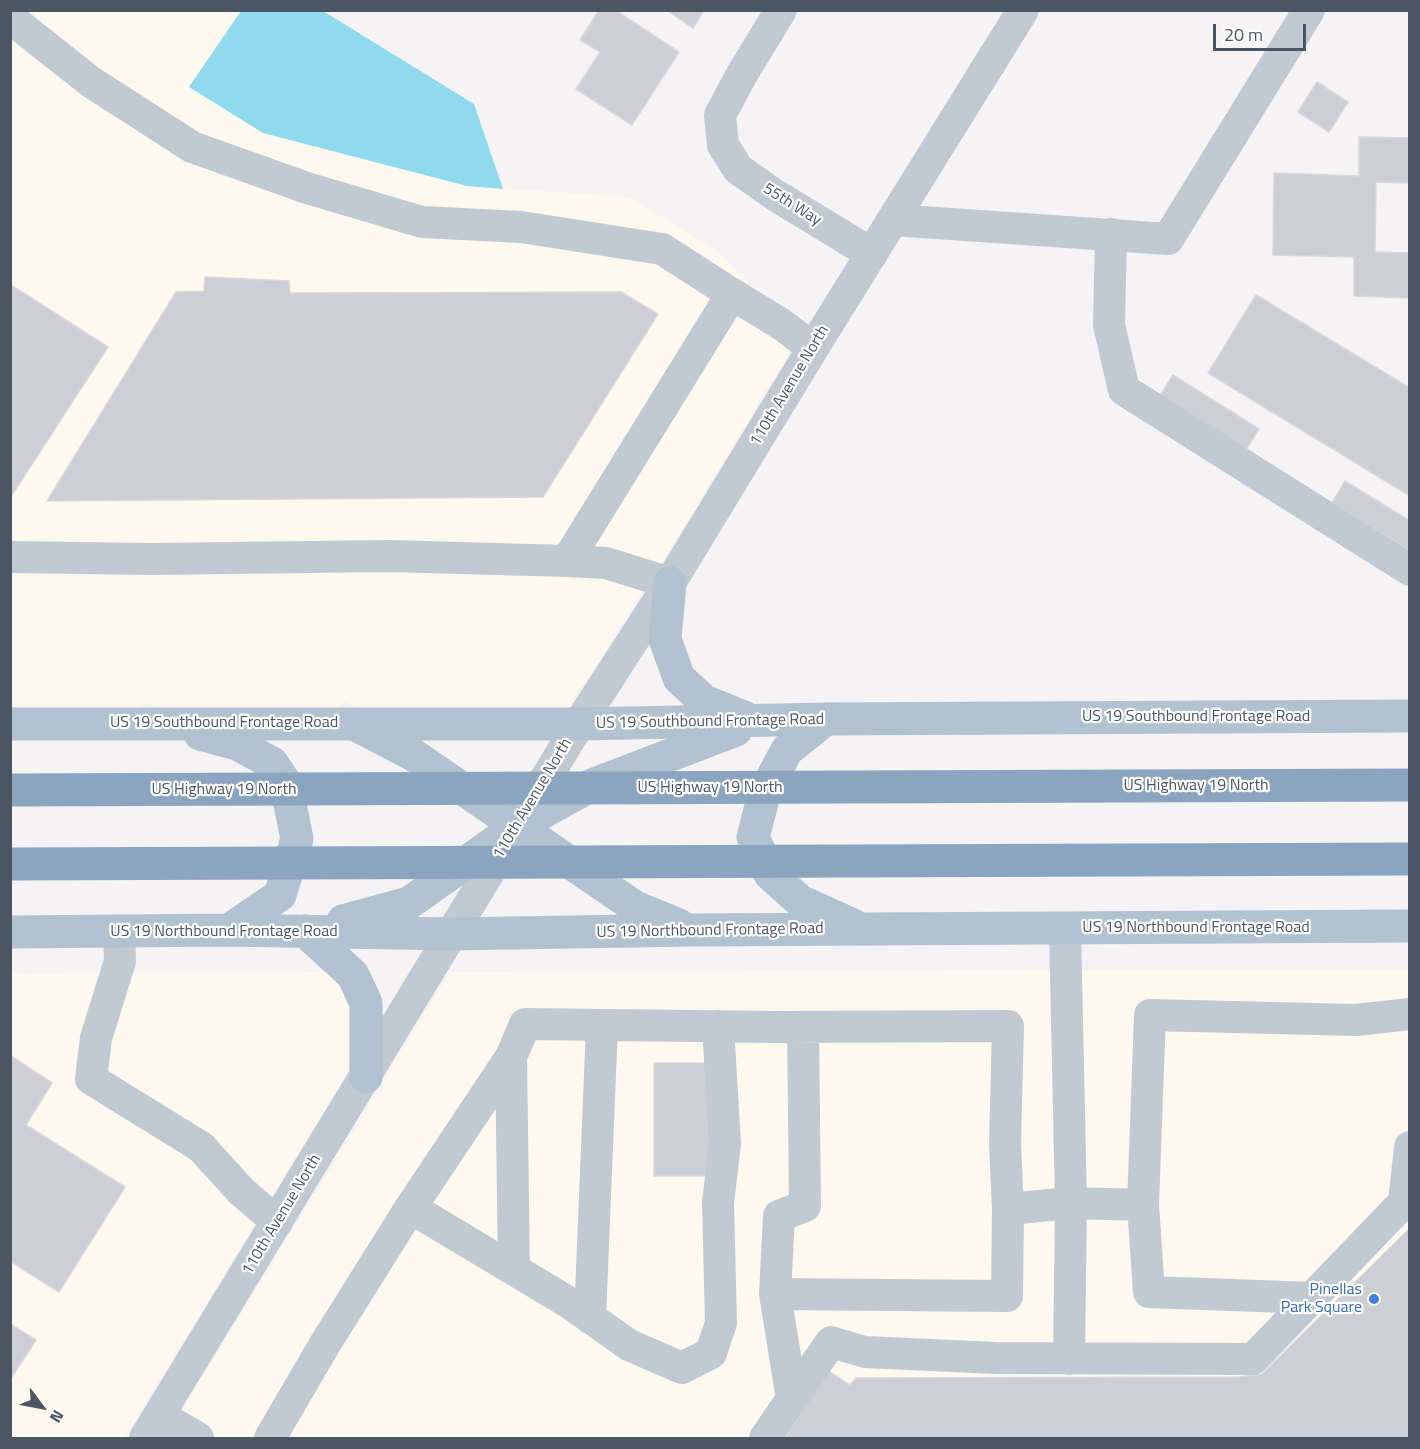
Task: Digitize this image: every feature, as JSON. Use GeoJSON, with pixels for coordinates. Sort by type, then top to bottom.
{"type":"FeatureCollection","features":[{"type":"Feature","properties":{"kind":"highway","name":"US Highway 19 North"},"geometry":{"type":"LineString","coordinates":[[10,790],[1410,785]]}},
{"type":"Feature","properties":{"kind":"highway"},"geometry":{"type":"LineString","coordinates":[[10,864],[1410,859]]}},
{"type":"Feature","properties":{"kind":"main road"},"geometry":{"type":"LineString","coordinates":[[670,583],[665,639],[679,678],[704,701],[757,722]]}},
{"type":"Feature","properties":{"kind":"main road","name":"US 19 Southbound Frontage Road"},"geometry":{"type":"LineString","coordinates":[[10,724],[579,724],[826,719],[1410,716]]}},
{"type":"Feature","properties":{"kind":"main road"},"geometry":{"type":"LineString","coordinates":[[826,719],[787,750],[765,790],[753,837],[770,874],[800,901],[863,929]]}},
{"type":"Feature","properties":{"kind":"main road"},"geometry":{"type":"LineString","coordinates":[[305,931],[409,903],[516,827],[592,785],[757,722]]}},
{"type":"Feature","properties":{"kind":"main road"},"geometry":{"type":"LineString","coordinates":[[157,723],[237,744],[272,763],[286,784],[297,839],[280,895],[229,930]]}},
{"type":"Feature","properties":{"kind":"main road"},"geometry":{"type":"LineString","coordinates":[[352,723],[412,754],[635,907],[692,930]]}},
{"type":"Feature","properties":{"kind":"main road","name":"US 19 Northbound Frontage Road"},"geometry":{"type":"LineString","coordinates":[[10,932],[229,930],[451,934],[692,930],[1410,926]]}},
{"type":"Feature","properties":{"kind":"main road"},"geometry":{"type":"LineString","coordinates":[[305,931],[353,975],[366,1003],[366,1077]]}},
{"type":"Feature","properties":{"kind":"street","name":"55th Way"},"geometry":{"type":"LineString","coordinates":[[782,10],[720,114],[723,145],[738,169],[775,195],[872,254]]}},
{"type":"Feature","properties":{"kind":"street","name":"110th Avenue North"},"geometry":{"type":"LineString","coordinates":[[152,1427],[579,724],[670,583],[1023,10]]}},
{"type":"Feature","properties":{"kind":"street"},"geometry":{"type":"LineString","coordinates":[[893,220],[1168,239],[1309,10]]}},
{"type":"Feature","properties":{"kind":"street"},"geometry":{"type":"LineString","coordinates":[[19,18],[92,82],[192,147],[307,188],[422,222],[520,227],[662,249],[781,324],[813,348]]}},
{"type":"Feature","properties":{"kind":"street"},"geometry":{"type":"LineString","coordinates":[[1110,234],[1109,325],[1124,390],[1410,570]]}},
{"type":"Feature","properties":{"kind":"street"},"geometry":{"type":"LineString","coordinates":[[567,561],[661,405],[732,294]]}},
{"type":"Feature","properties":{"kind":"street"},"geometry":{"type":"LineString","coordinates":[[10,557],[152,559],[390,556],[606,562],[670,583]]}},
{"type":"Feature","properties":{"kind":"street"},"geometry":{"type":"LineString","coordinates":[[1065,928],[1071,1203],[1069,1359]]}},
{"type":"Feature","properties":{"kind":"street"},"geometry":{"type":"LineString","coordinates":[[119,931],[120,961],[96,1038],[91,1079],[201,1147],[241,1191],[277,1222]]}},
{"type":"Feature","properties":{"kind":"street"},"geometry":{"type":"LineString","coordinates":[[1312,1298],[1149,1292],[1143,1206],[1150,1015],[1356,1020],[1410,1014]]}},
{"type":"Feature","properties":{"kind":"street"},"geometry":{"type":"LineString","coordinates":[[270,1438],[325,1344],[411,1208],[511,1057],[525,1024],[803,1027],[1008,1026],[1005,1145],[1008,1209],[1007,1296],[775,1294]]}},
{"type":"Feature","properties":{"kind":"street"},"geometry":{"type":"LineString","coordinates":[[598,1323],[602,1025]]}},
{"type":"Feature","properties":{"kind":"street"},"geometry":{"type":"LineString","coordinates":[[411,1208],[514,1269],[629,1345],[682,1368],[711,1353],[721,1323],[718,1203],[725,1144],[718,1026]]}},
{"type":"Feature","properties":{"kind":"street"},"geometry":{"type":"LineString","coordinates":[[792,1399],[775,1294],[779,1216],[805,1206],[803,1027]]}},
{"type":"Feature","properties":{"kind":"street"},"geometry":{"type":"LineString","coordinates":[[511,1057],[514,1269]]}},
{"type":"Feature","properties":{"kind":"street"},"geometry":{"type":"LineString","coordinates":[[765,1438],[831,1341],[865,1352],[996,1358],[1253,1359],[1404,1202],[1410,1147]]}},
{"type":"Feature","properties":{"kind":"street"},"geometry":{"type":"LineString","coordinates":[[1008,1209],[1071,1203],[1143,1206]]}},
{"type":"Feature","properties":{"kind":"street"},"geometry":{"type":"LineString","coordinates":[[152,1427],[198,1438]]}},
{"type":"Feature","properties":{"kind":"shaded area"},"geometry":{"type":"Polygon","coordinates":[[[10,11],[241,11],[189,87],[467,186],[629,197],[716,250],[800,335],[660,565],[568,707],[355,707],[343,701],[340,707],[158,707],[143,703],[138,707],[11,708],[10,11]]]}},
{"type":"Feature","properties":{"kind":"shaded area"},"geometry":{"type":"Polygon","coordinates":[[[1409,969],[1409,1438],[165,1438],[376,1095],[383,1095],[383,1083],[450,972],[1409,969]]]}},
{"type":"Feature","properties":{"kind":"shaded area"},"geometry":{"type":"Polygon","coordinates":[[[326,972],[338,984],[348,1005],[348,1072],[124,1438],[11,1438],[10,973],[326,972]]]}},
{"type":"Feature","properties":{"kind":"water"},"geometry":{"type":"Polygon","coordinates":[[[241,11],[323,11],[474,104],[503,189],[467,186],[263,133],[189,87],[241,11]]]}},
{"type":"Feature","properties":{"kind":"building"},"geometry":{"type":"Polygon","coordinates":[[[599,10],[615,10],[679,52],[632,125],[576,89],[600,52],[580,40],[599,10]]]}},
{"type":"Feature","properties":{"kind":"building"},"geometry":{"type":"Polygon","coordinates":[[[666,10],[704,10],[693,28],[666,10]]]}},
{"type":"Feature","properties":{"kind":"building"},"geometry":{"type":"Polygon","coordinates":[[[1317,82],[1348,102],[1329,132],[1298,112],[1317,82]]]}},
{"type":"Feature","properties":{"kind":"building"},"geometry":{"type":"Polygon","coordinates":[[[1359,137],[1410,138],[1410,183],[1376,182],[1375,252],[1410,253],[1410,298],[1354,296],[1354,257],[1273,255],[1274,173],[1359,176],[1359,137]]]}},
{"type":"Feature","properties":{"kind":"building"},"geometry":{"type":"Polygon","coordinates":[[[205,277],[289,281],[290,293],[621,292],[658,314],[543,497],[47,501],[176,292],[204,291],[205,277]]]}},
{"type":"Feature","properties":{"kind":"building"},"geometry":{"type":"Polygon","coordinates":[[[10,286],[108,347],[10,498],[10,286]]]}},
{"type":"Feature","properties":{"kind":"building"},"geometry":{"type":"Polygon","coordinates":[[[1256,295],[1410,388],[1410,496],[1208,373],[1256,295]]]}},
{"type":"Feature","properties":{"kind":"building"},"geometry":{"type":"Polygon","coordinates":[[[1173,375],[1259,429],[1245,451],[1159,397],[1173,375]]]}},
{"type":"Feature","properties":{"kind":"building"},"geometry":{"type":"Polygon","coordinates":[[[1345,481],[1410,521],[1410,551],[1332,503],[1345,481]]]}},
{"type":"Feature","properties":{"kind":"building"},"geometry":{"type":"Polygon","coordinates":[[[11,1056],[52,1083],[26,1125],[125,1187],[59,1292],[10,1261],[11,1056]]]}},
{"type":"Feature","properties":{"kind":"building"},"geometry":{"type":"Polygon","coordinates":[[[654,1063],[718,1063],[718,1176],[654,1176],[654,1063]]]}},
{"type":"Feature","properties":{"kind":"building","name":"Pinellas Park Square"},"geometry":{"type":"Polygon","coordinates":[[[1410,1228],[1410,1438],[785,1438],[828,1371],[850,1385],[856,1378],[1239,1377],[1262,1374],[1410,1228]]]}},
{"type":"Feature","properties":{"kind":"building"},"geometry":{"type":"Polygon","coordinates":[[[10,1324],[36,1340],[10,1380],[10,1324]]]}},
{"type":"Feature","properties":{"kind":"place","name":"Pinellas Park Square"},"geometry":{"type":"Point","coordinates":[1374,1299]}}]}
